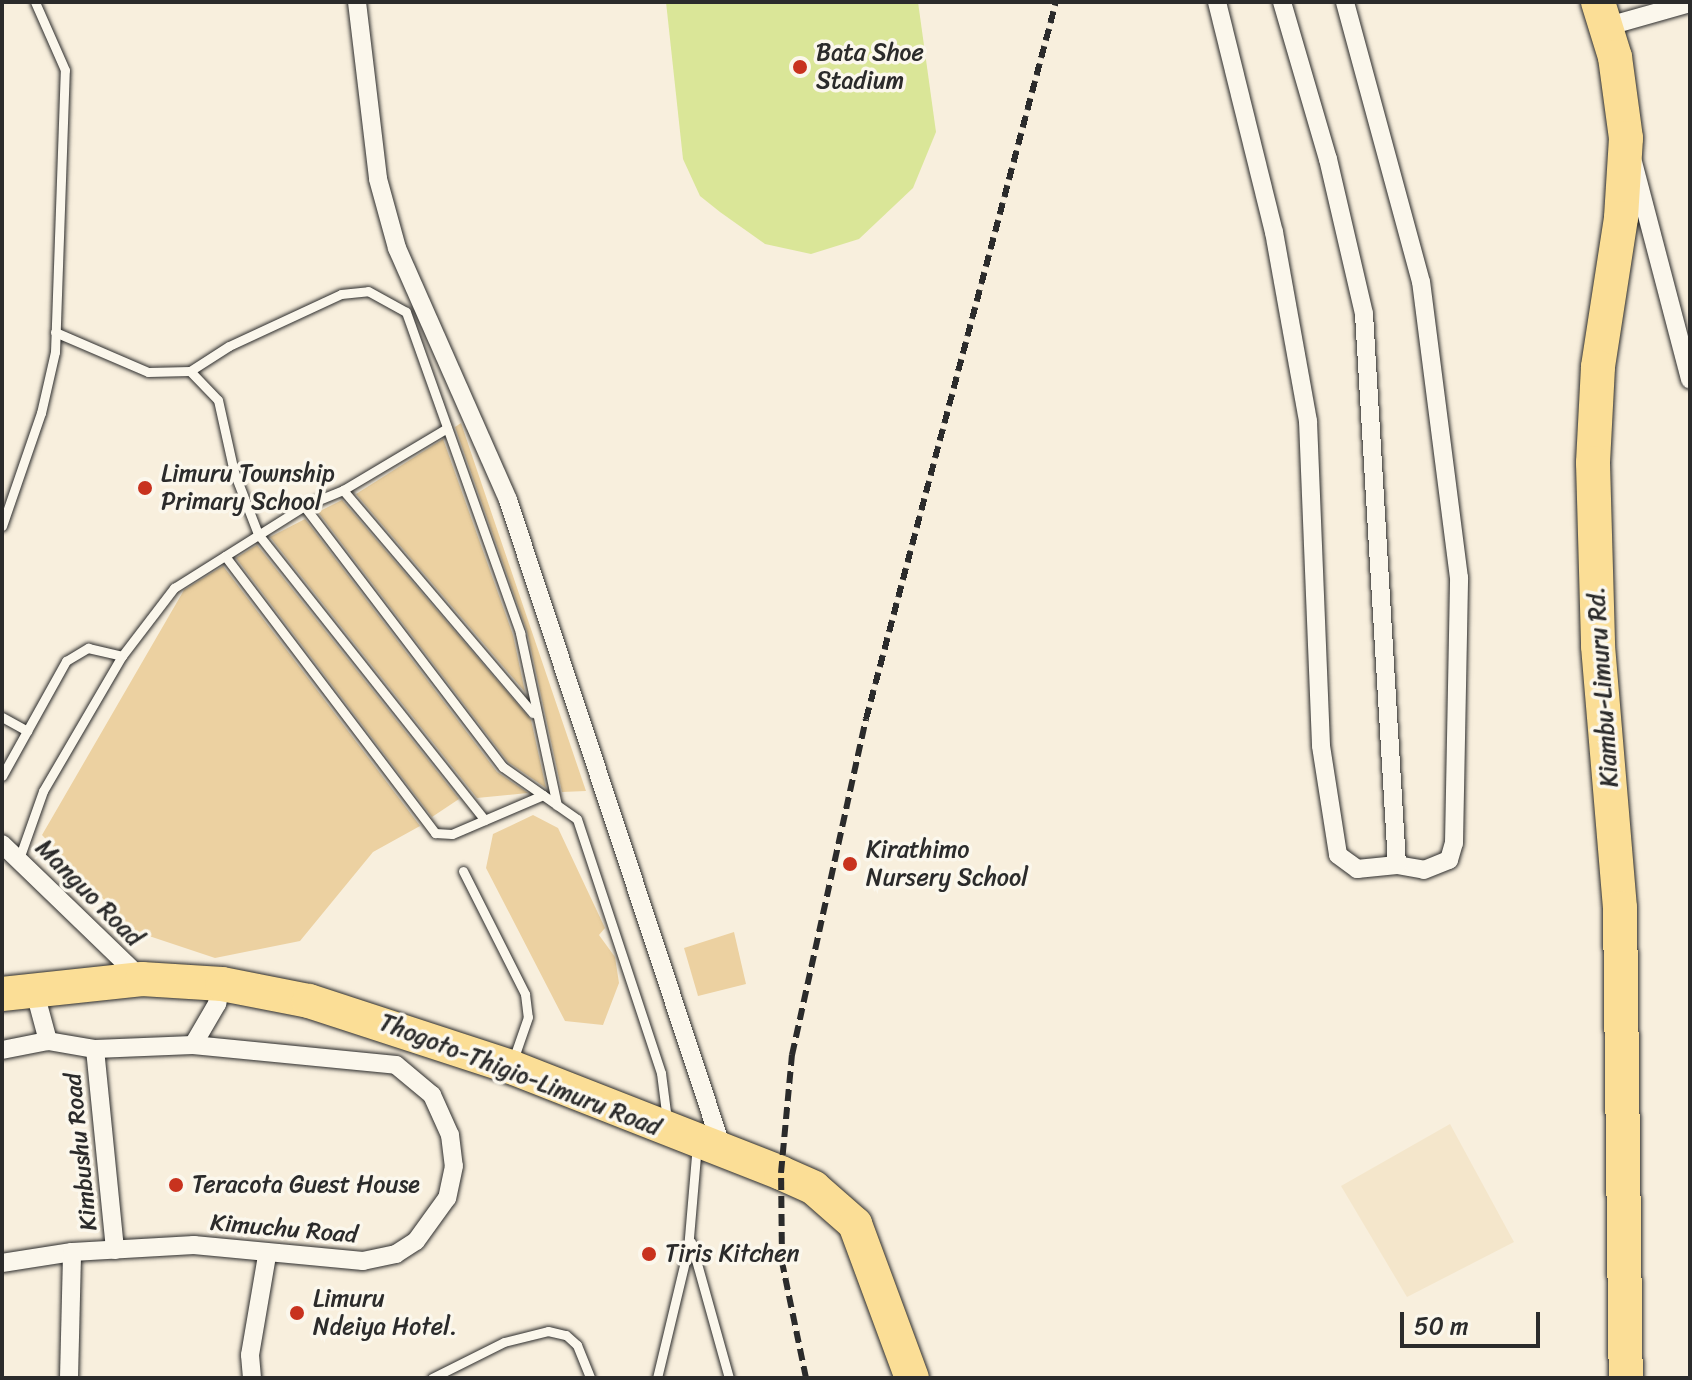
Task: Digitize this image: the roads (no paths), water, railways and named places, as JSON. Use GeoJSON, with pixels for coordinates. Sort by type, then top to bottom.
{"type":"FeatureCollection","features":[{"type":"Feature","properties":{"kind":"highway","name":"Kiambu-Limuru Rd."},"geometry":{"type":"LineString","coordinates":[[1602,15],[1615,57],[1626,138],[1621,218],[1598,367],[1593,463],[1600,686],[1620,908],[1626,1378]]}},
{"type":"Feature","properties":{"kind":"highway","name":"Thogoto-Thigio-Limuru Road"},"geometry":{"type":"LineString","coordinates":[[18,991],[142,979],[222,984],[376,1019],[511,1067],[814,1188],[855,1224],[912,1378]]}},
{"type":"Feature","properties":{"kind":"street"},"geometry":{"type":"LineString","coordinates":[[357,2],[378,179],[397,248],[508,500],[696,1141]]}},
{"type":"Feature","properties":{"kind":"street"},"geometry":{"type":"LineString","coordinates":[[1217,2],[1274,232],[1308,421],[1321,746],[1338,855],[1357,869],[1397,865],[1437,868],[1449,860],[1454,843],[1459,578],[1421,282],[1345,2]]}},
{"type":"Feature","properties":{"kind":"street"},"geometry":{"type":"LineString","coordinates":[[1282,2],[1328,159],[1364,314],[1397,865]]}},
{"type":"Feature","properties":{"kind":"street"},"geometry":{"type":"LineString","coordinates":[[1602,15],[1690,3]]}},
{"type":"Feature","properties":{"kind":"street"},"geometry":{"type":"LineString","coordinates":[[1626,138],[1690,380]]}},
{"type":"Feature","properties":{"kind":"street","name":"Manguo Road"},"geometry":{"type":"LineString","coordinates":[[2,844],[20,856],[142,979]]}},
{"type":"Feature","properties":{"kind":"street"},"geometry":{"type":"LineString","coordinates":[[193,1045],[217,1004],[222,984]]}},
{"type":"Feature","properties":{"kind":"street"},"geometry":{"type":"LineString","coordinates":[[18,991],[48,1041]]}},
{"type":"Feature","properties":{"kind":"street","name":"Kimuchu Road"},"geometry":{"type":"LineString","coordinates":[[2,1050],[48,1041],[95,1049],[193,1045],[396,1065],[432,1095],[450,1135],[454,1166],[447,1198],[416,1241],[396,1254],[363,1261],[267,1256],[194,1245],[72,1252],[2,1263]]}},
{"type":"Feature","properties":{"kind":"street","name":"Kimbushu Road"},"geometry":{"type":"LineString","coordinates":[[95,1049],[115,1250]]}},
{"type":"Feature","properties":{"kind":"street"},"geometry":{"type":"LineString","coordinates":[[69,1378],[72,1252]]}},
{"type":"Feature","properties":{"kind":"street"},"geometry":{"type":"LineString","coordinates":[[246,1377],[267,1256]]}},
{"type":"Feature","properties":{"kind":"lane"},"geometry":{"type":"LineString","coordinates":[[2,526],[41,413],[55,332],[65,70],[35,2]]}},
{"type":"Feature","properties":{"kind":"lane"},"geometry":{"type":"LineString","coordinates":[[55,332],[148,372],[190,371],[229,346],[320,303],[368,291],[406,312],[520,633],[534,715],[557,805]]}},
{"type":"Feature","properties":{"kind":"lane"},"geometry":{"type":"LineString","coordinates":[[190,371],[218,400],[234,472],[258,534],[485,820]]}},
{"type":"Feature","properties":{"kind":"lane"},"geometry":{"type":"LineString","coordinates":[[20,856],[43,791],[122,656],[174,588],[304,506],[343,490],[447,428]]}},
{"type":"Feature","properties":{"kind":"lane"},"geometry":{"type":"LineString","coordinates":[[343,490],[534,715]]}},
{"type":"Feature","properties":{"kind":"lane"},"geometry":{"type":"LineString","coordinates":[[304,506],[503,767],[577,819],[661,1073],[696,1141],[689,1235],[657,1378]]}},
{"type":"Feature","properties":{"kind":"lane"},"geometry":{"type":"LineString","coordinates":[[225,556],[419,818],[435,833],[452,834],[543,795]]}},
{"type":"Feature","properties":{"kind":"lane"},"geometry":{"type":"LineString","coordinates":[[2,776],[76,651],[88,648],[122,656]]}},
{"type":"Feature","properties":{"kind":"lane"},"geometry":{"type":"LineString","coordinates":[[2,717],[27,731]]}},
{"type":"Feature","properties":{"kind":"lane"},"geometry":{"type":"LineString","coordinates":[[463,871],[525,994],[528,1017],[511,1067]]}},
{"type":"Feature","properties":{"kind":"lane"},"geometry":{"type":"LineString","coordinates":[[689,1235],[729,1378]]}},
{"type":"Feature","properties":{"kind":"lane"},"geometry":{"type":"LineString","coordinates":[[432,1378],[504,1342],[548,1331],[566,1335],[577,1345],[590,1378]]}},
{"type":"Feature","properties":{"kind":"railway"},"geometry":{"type":"LineString","coordinates":[[806,1378],[782,1262],[781,1173],[792,1055],[866,719],[1056,2]]}},
{"type":"Feature","properties":{"kind":"place","name":"Bata Shoe Stadium"},"geometry":{"type":"Point","coordinates":[800,67]}},
{"type":"Feature","properties":{"kind":"place","name":"Limuru Township Primary School"},"geometry":{"type":"Point","coordinates":[145,488]}},
{"type":"Feature","properties":{"kind":"place","name":"Kirathimo Nursery School"},"geometry":{"type":"Point","coordinates":[850,864]}},
{"type":"Feature","properties":{"kind":"place","name":"Teracota Guest House"},"geometry":{"type":"Point","coordinates":[176,1185]}},
{"type":"Feature","properties":{"kind":"place","name":"Tiris Kitchen"},"geometry":{"type":"Point","coordinates":[649,1254]}},
{"type":"Feature","properties":{"kind":"place","name":"Limuru Ndeiya Hotel."},"geometry":{"type":"Point","coordinates":[297,1313]}}]}
